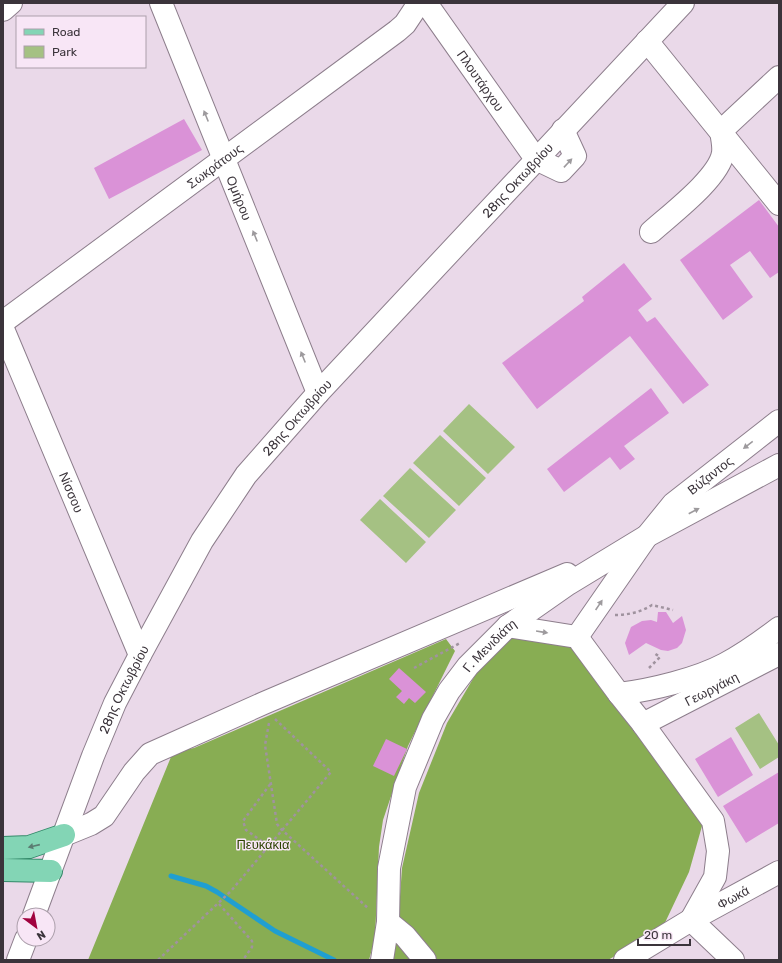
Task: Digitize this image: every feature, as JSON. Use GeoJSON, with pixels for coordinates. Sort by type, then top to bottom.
{"type":"FeatureCollection","features":[{"type":"Feature","properties":{"kind":"main road"},"geometry":{"type":"LineString","coordinates":[[3,848],[29,847],[64,835]]}},
{"type":"Feature","properties":{"kind":"main road"},"geometry":{"type":"LineString","coordinates":[[3,870],[50,871]]}},
{"type":"Feature","properties":{"kind":"street"},"geometry":{"type":"LineString","coordinates":[[3,10],[11,3]]}},
{"type":"Feature","properties":{"kind":"street","name":"Ομήρου"},"geometry":{"type":"LineString","coordinates":[[160,3],[318,393]]}},
{"type":"Feature","properties":{"kind":"street","name":"Σωκράτους"},"geometry":{"type":"LineString","coordinates":[[3,322],[223,158],[397,31],[405,24],[419,3]]}},
{"type":"Feature","properties":{"kind":"street","name":"Πλουτάρχου"},"geometry":{"type":"LineString","coordinates":[[426,3],[542,162]]}},
{"type":"Feature","properties":{"kind":"street","name":"28ης Οκτωβρίου"},"geometry":{"type":"LineString","coordinates":[[37,907],[93,756],[115,703],[202,541],[246,475],[318,393],[542,162],[647,41],[683,3]]}},
{"type":"Feature","properties":{"kind":"street"},"geometry":{"type":"LineString","coordinates":[[647,41],[721,131],[772,181],[779,204]]}},
{"type":"Feature","properties":{"kind":"street"},"geometry":{"type":"LineString","coordinates":[[721,131],[779,77]]}},
{"type":"Feature","properties":{"kind":"street"},"geometry":{"type":"LineString","coordinates":[[651,232],[710,178],[719,164],[723,152],[721,131]]}},
{"type":"Feature","properties":{"kind":"street","name":"Νίσσου"},"geometry":{"type":"LineString","coordinates":[[3,329],[140,655]]}},
{"type":"Feature","properties":{"kind":"street","name":"Βύζαντος"},"geometry":{"type":"LineString","coordinates":[[577,637],[647,536],[673,504],[779,421]]}},
{"type":"Feature","properties":{"kind":"street","name":"Γ. Μενιδιάτη"},"geometry":{"type":"LineString","coordinates":[[382,960],[388,922],[389,868],[405,787],[433,719],[449,691],[468,666],[508,626],[611,556],[779,465]]}},
{"type":"Feature","properties":{"kind":"street"},"geometry":{"type":"LineString","coordinates":[[64,835],[91,824],[104,816],[134,772],[150,754],[267,708],[611,556]]}},
{"type":"Feature","properties":{"kind":"street"},"geometry":{"type":"LineString","coordinates":[[508,626],[577,637],[643,724],[713,821],[718,850],[715,877],[692,920],[733,960]]}},
{"type":"Feature","properties":{"kind":"street"},"geometry":{"type":"LineString","coordinates":[[619,694],[660,686],[712,670],[750,649],[779,628]]}},
{"type":"Feature","properties":{"kind":"street","name":"Γεωργάκη"},"geometry":{"type":"LineString","coordinates":[[643,724],[779,654]]}},
{"type":"Feature","properties":{"kind":"street","name":"Φωκά"},"geometry":{"type":"LineString","coordinates":[[625,960],[692,920],[779,872]]}},
{"type":"Feature","properties":{"kind":"street"},"geometry":{"type":"LineString","coordinates":[[388,922],[405,936],[425,960]]}},
{"type":"Feature","properties":{"kind":"street"},"geometry":{"type":"LineString","coordinates":[[18,960],[23,947]]}},
{"type":"Feature","properties":{"kind":"path"},"geometry":{"type":"LineString","coordinates":[[591,618],[628,614],[644,610],[652,605],[673,610]]}},
{"type":"Feature","properties":{"kind":"path"},"geometry":{"type":"LineString","coordinates":[[414,668],[464,640]]}},
{"type":"Feature","properties":{"kind":"path"},"geometry":{"type":"LineString","coordinates":[[267,708],[266,745],[277,824],[376,915],[388,922]]}},
{"type":"Feature","properties":{"kind":"path"},"geometry":{"type":"LineString","coordinates":[[158,960],[231,891],[267,845],[331,772],[267,708]]}},
{"type":"Feature","properties":{"kind":"path"},"geometry":{"type":"LineString","coordinates":[[267,845],[246,830],[243,821],[271,783]]}},
{"type":"Feature","properties":{"kind":"path"},"geometry":{"type":"LineString","coordinates":[[218,904],[252,941],[252,947],[243,960]]}},
{"type":"Feature","properties":{"kind":"green space"},"geometry":{"type":"Polygon","coordinates":[[[469,404],[515,447],[488,474],[443,431],[469,404]]]}},
{"type":"Feature","properties":{"kind":"green space"},"geometry":{"type":"Polygon","coordinates":[[[440,435],[486,478],[459,506],[413,463],[440,435]]]}},
{"type":"Feature","properties":{"kind":"green space"},"geometry":{"type":"Polygon","coordinates":[[[410,468],[456,510],[429,538],[383,496],[410,468]]]}},
{"type":"Feature","properties":{"kind":"green space"},"geometry":{"type":"Polygon","coordinates":[[[380,499],[426,542],[406,563],[360,520],[380,499]]]}},
{"type":"Feature","properties":{"kind":"green space"},"geometry":{"type":"Polygon","coordinates":[[[513,633],[573,642],[704,819],[689,872],[662,929],[608,960],[433,960],[398,925],[402,868],[419,793],[447,723],[477,672],[513,633]]]}},
{"type":"Feature","properties":{"kind":"green space","name":"Πευκάκια"},"geometry":{"type":"Polygon","coordinates":[[[446,639],[455,651],[408,746],[383,820],[379,847],[375,938],[369,960],[88,960],[173,752],[194,748],[446,639]]]}},
{"type":"Feature","properties":{"kind":"green space"},"geometry":{"type":"Polygon","coordinates":[[[759,713],[779,745],[779,757],[760,769],[735,728],[759,713]]]}},
{"type":"Feature","properties":{"kind":"green space"},"geometry":{"type":"Polygon","coordinates":[[[398,936],[420,960],[392,960],[398,936]]]}},
{"type":"Feature","properties":{"kind":"building"},"geometry":{"type":"Polygon","coordinates":[[[184,119],[202,150],[109,199],[94,168],[184,119]]]}},
{"type":"Feature","properties":{"kind":"building"},"geometry":{"type":"Polygon","coordinates":[[[759,200],[779,227],[779,272],[770,278],[750,251],[730,265],[753,297],[723,320],[680,260],[759,200]]]}},
{"type":"Feature","properties":{"kind":"building"},"geometry":{"type":"Polygon","coordinates":[[[624,263],[652,299],[638,310],[647,322],[655,317],[709,385],[683,404],[630,336],[537,409],[502,363],[584,301],[582,297],[624,263]]]}},
{"type":"Feature","properties":{"kind":"building"},"geometry":{"type":"Polygon","coordinates":[[[651,388],[669,413],[624,446],[635,459],[620,470],[610,457],[564,492],[547,469],[651,388]]]}},
{"type":"Feature","properties":{"kind":"building"},"geometry":{"type":"Polygon","coordinates":[[[658,612],[666,612],[673,623],[682,616],[686,630],[682,643],[677,648],[668,651],[661,650],[646,643],[629,655],[625,643],[631,627],[642,621],[651,620],[657,622],[658,612]]]}},
{"type":"Feature","properties":{"kind":"building"},"geometry":{"type":"Polygon","coordinates":[[[399,668],[426,692],[415,703],[409,698],[404,704],[396,697],[402,691],[389,679],[399,668]]]}},
{"type":"Feature","properties":{"kind":"building"},"geometry":{"type":"Polygon","coordinates":[[[731,737],[753,775],[718,797],[695,759],[731,737]]]}},
{"type":"Feature","properties":{"kind":"building"},"geometry":{"type":"Polygon","coordinates":[[[386,739],[407,749],[394,776],[373,766],[386,739]]]}},
{"type":"Feature","properties":{"kind":"building"},"geometry":{"type":"Polygon","coordinates":[[[779,772],[779,823],[746,843],[723,806],[779,772]]]}},
{"type":"Feature","properties":{"kind":"waterway"},"geometry":{"type":"LineString","coordinates":[[171,876],[206,886],[275,931],[334,960]]}}]}
